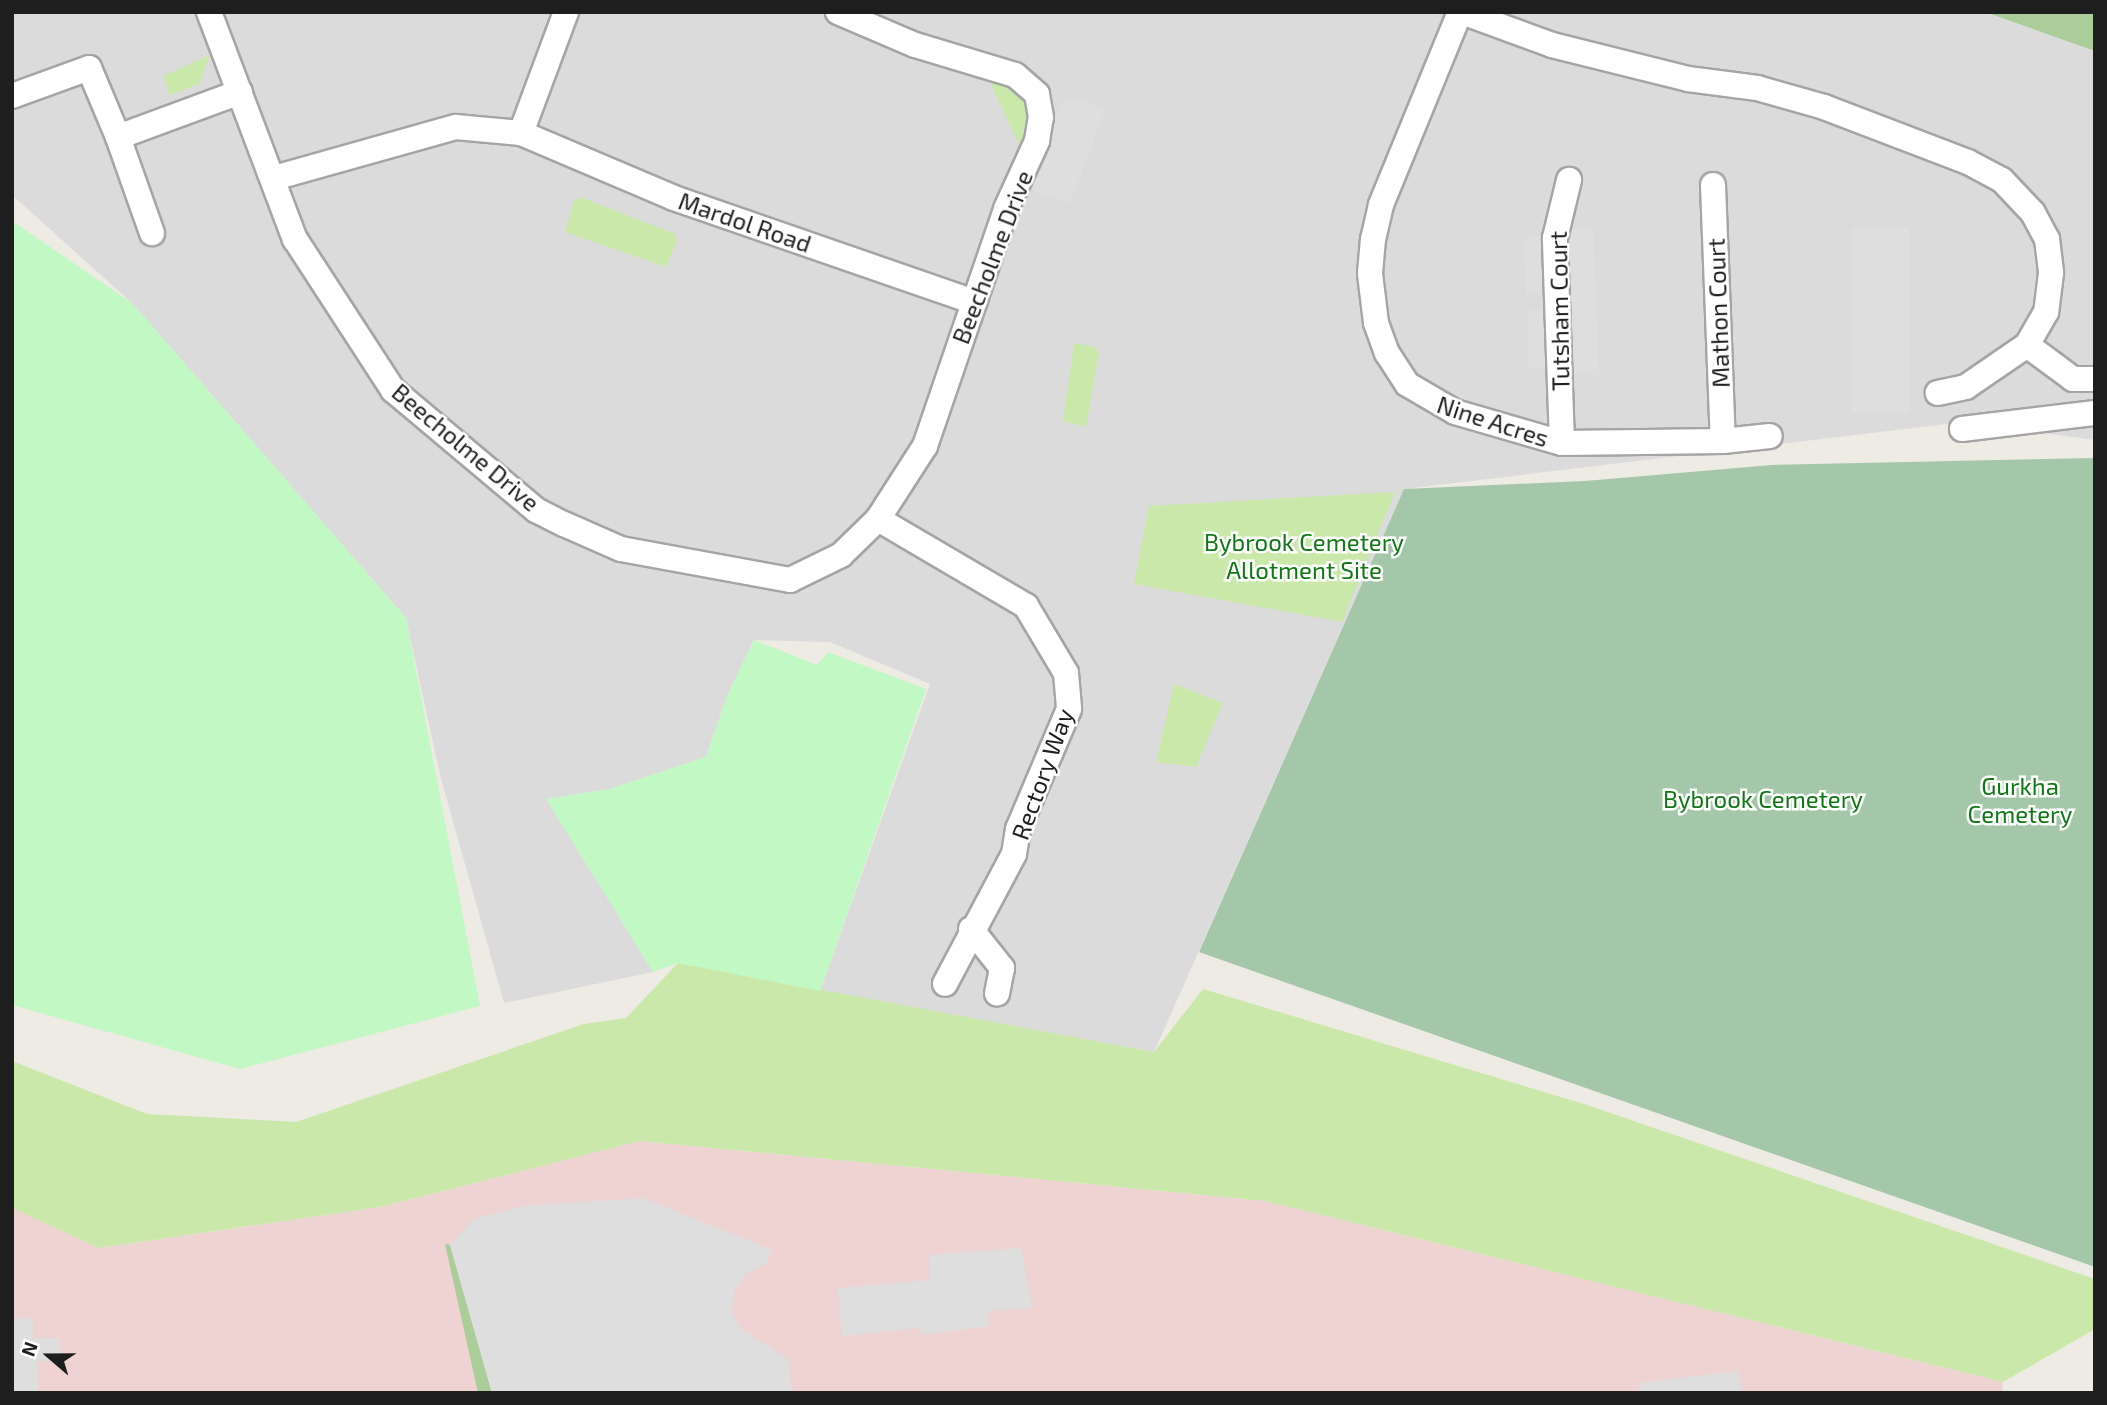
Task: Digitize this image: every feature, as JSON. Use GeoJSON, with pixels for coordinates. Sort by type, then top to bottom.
{"type":"FeatureCollection","features":[{"type":"Feature","properties":{"kind":"street","name":"Beecholme Drive"},"geometry":{"type":"LineString","coordinates":[[209,12],[295,239],[393,390],[536,510],[621,549],[790,580],[841,555],[878,519],[925,446],[1006,209],[1037,141],[1041,117],[1037,94],[1015,75],[915,45],[838,12]]}},
{"type":"Feature","properties":{"kind":"street"},"geometry":{"type":"LineString","coordinates":[[520,133],[566,12]]}},
{"type":"Feature","properties":{"kind":"street","name":"Nine Acres"},"geometry":{"type":"LineString","coordinates":[[1770,436],[1723,441],[1562,443],[1428,401],[1407,384],[1387,353],[1376,323],[1370,274],[1381,205],[1461,12],[1552,45],[1688,79],[1757,88],[1824,107],[1968,162],[2002,180],[2033,213],[2047,239],[2050,294],[2027,345]]}},
{"type":"Feature","properties":{"kind":"street"},"geometry":{"type":"LineString","coordinates":[[12,96],[89,68],[118,137],[152,233]]}},
{"type":"Feature","properties":{"kind":"street"},"geometry":{"type":"LineString","coordinates":[[118,137],[240,92]]}},
{"type":"Feature","properties":{"kind":"street","name":"Mardol Road"},"geometry":{"type":"LineString","coordinates":[[274,178],[456,127],[520,133],[674,198],[974,302]]}},
{"type":"Feature","properties":{"kind":"street","name":"Tutsham Court"},"geometry":{"type":"LineString","coordinates":[[1562,443],[1555,238],[1569,180]]}},
{"type":"Feature","properties":{"kind":"street","name":"Mathon Court"},"geometry":{"type":"LineString","coordinates":[[1713,185],[1723,441]]}},
{"type":"Feature","properties":{"kind":"street"},"geometry":{"type":"LineString","coordinates":[[1938,393],[1966,387],[2027,345],[2073,379],[2095,379]]}},
{"type":"Feature","properties":{"kind":"street"},"geometry":{"type":"LineString","coordinates":[[1962,429],[2095,413]]}},
{"type":"Feature","properties":{"kind":"street","name":"Rectory Way"},"geometry":{"type":"LineString","coordinates":[[878,519],[1001,587],[1026,606],[1066,673],[1069,709],[1018,829],[1014,854],[971,929],[945,984]]}},
{"type":"Feature","properties":{"kind":"street"},"geometry":{"type":"LineString","coordinates":[[971,929],[1002,968],[997,995]]}},
{"type":"Feature","properties":{"kind":"shaded area"},"geometry":{"type":"Polygon","coordinates":[[[12,12],[2095,12],[2095,440],[1963,422],[1404,489],[1154,1052],[820,991],[930,684],[830,642],[754,640],[727,696],[706,757],[610,789],[547,799],[653,972],[504,1003],[440,775],[406,618],[132,303],[12,195],[12,12]]]}},
{"type":"Feature","properties":{"kind":"shaded area"},"geometry":{"type":"Polygon","coordinates":[[[1074,97],[1106,108],[1070,203],[1031,190],[1060,104],[1074,97]]]}},
{"type":"Feature","properties":{"kind":"shaded area"},"geometry":{"type":"Polygon","coordinates":[[[1593,225],[1599,375],[1529,367],[1528,311],[1544,309],[1543,295],[1526,294],[1524,239],[1593,225]]]}},
{"type":"Feature","properties":{"kind":"shaded area"},"geometry":{"type":"Polygon","coordinates":[[[1852,228],[1909,228],[1909,413],[1852,413],[1852,228]]]}},
{"type":"Feature","properties":{"kind":"shaded area"},"geometry":{"type":"Polygon","coordinates":[[[640,1141],[1265,1201],[2003,1382],[2002,1393],[12,1393],[12,1208],[100,1248],[380,1207],[640,1141]]]}},
{"type":"Feature","properties":{"kind":"shaded area"},"geometry":{"type":"Polygon","coordinates":[[[642,1198],[772,1250],[766,1264],[746,1274],[735,1290],[731,1310],[740,1328],[788,1359],[792,1393],[492,1393],[450,1245],[474,1219],[523,1206],[642,1198]]]}},
{"type":"Feature","properties":{"kind":"shaded area"},"geometry":{"type":"Polygon","coordinates":[[[1021,1248],[1032,1308],[988,1311],[989,1326],[919,1335],[919,1328],[842,1336],[838,1288],[930,1280],[929,1255],[1021,1248]]]}},
{"type":"Feature","properties":{"kind":"shaded area"},"geometry":{"type":"Polygon","coordinates":[[[33,1318],[33,1338],[59,1338],[60,1361],[37,1361],[38,1393],[12,1393],[12,1319],[33,1318]]]}},
{"type":"Feature","properties":{"kind":"shaded area"},"geometry":{"type":"Polygon","coordinates":[[[1739,1371],[1742,1393],[1640,1393],[1639,1383],[1739,1371]]]}},
{"type":"Feature","properties":{"kind":"green space"},"geometry":{"type":"Polygon","coordinates":[[[1985,12],[2095,12],[2095,51],[1985,12]]]}},
{"type":"Feature","properties":{"kind":"green space"},"geometry":{"type":"Polygon","coordinates":[[[210,55],[199,84],[170,95],[163,76],[210,55]]]}},
{"type":"Feature","properties":{"kind":"green space"},"geometry":{"type":"Polygon","coordinates":[[[987,77],[1016,89],[1030,108],[1021,148],[987,77]]]}},
{"type":"Feature","properties":{"kind":"green space"},"geometry":{"type":"Polygon","coordinates":[[[580,197],[675,234],[677,240],[666,267],[565,232],[574,201],[580,197]]]}},
{"type":"Feature","properties":{"kind":"green space"},"geometry":{"type":"Polygon","coordinates":[[[12,221],[132,303],[406,618],[480,1006],[240,1069],[12,1005],[12,221]]]}},
{"type":"Feature","properties":{"kind":"green space"},"geometry":{"type":"Polygon","coordinates":[[[1074,343],[1095,347],[1099,352],[1086,427],[1063,421],[1074,343]]]}},
{"type":"Feature","properties":{"kind":"green space","name":"Bybrook Cemetery"},"geometry":{"type":"Polygon","coordinates":[[[2095,458],[2095,1267],[1199,952],[1404,489],[1585,481],[1772,465],[2095,458]]]}},
{"type":"Feature","properties":{"kind":"green space","name":"Bybrook Cemetery Allotment Site"},"geometry":{"type":"Polygon","coordinates":[[[1395,492],[1342,622],[1134,584],[1149,506],[1395,492]]]}},
{"type":"Feature","properties":{"kind":"green space"},"geometry":{"type":"Polygon","coordinates":[[[754,640],[817,665],[828,652],[926,689],[820,991],[678,963],[653,972],[546,799],[610,789],[706,757],[727,696],[754,640]]]}},
{"type":"Feature","properties":{"kind":"green space"},"geometry":{"type":"Polygon","coordinates":[[[1174,684],[1223,703],[1196,767],[1156,762],[1174,684]]]}},
{"type":"Feature","properties":{"kind":"green space"},"geometry":{"type":"Polygon","coordinates":[[[678,963],[1154,1052],[1203,989],[1584,1104],[2095,1279],[2095,1329],[2003,1382],[1265,1201],[640,1141],[380,1207],[99,1248],[12,1208],[12,1061],[147,1114],[296,1122],[584,1024],[626,1018],[678,963]]]}},
{"type":"Feature","properties":{"kind":"green space"},"geometry":{"type":"Polygon","coordinates":[[[445,1244],[450,1245],[492,1393],[478,1393],[445,1244]]]}},
{"type":"Feature","properties":{"kind":"park label","name":"Gurkha Cemetery"},"geometry":{"type":"Point","coordinates":[2020,800]}}]}
